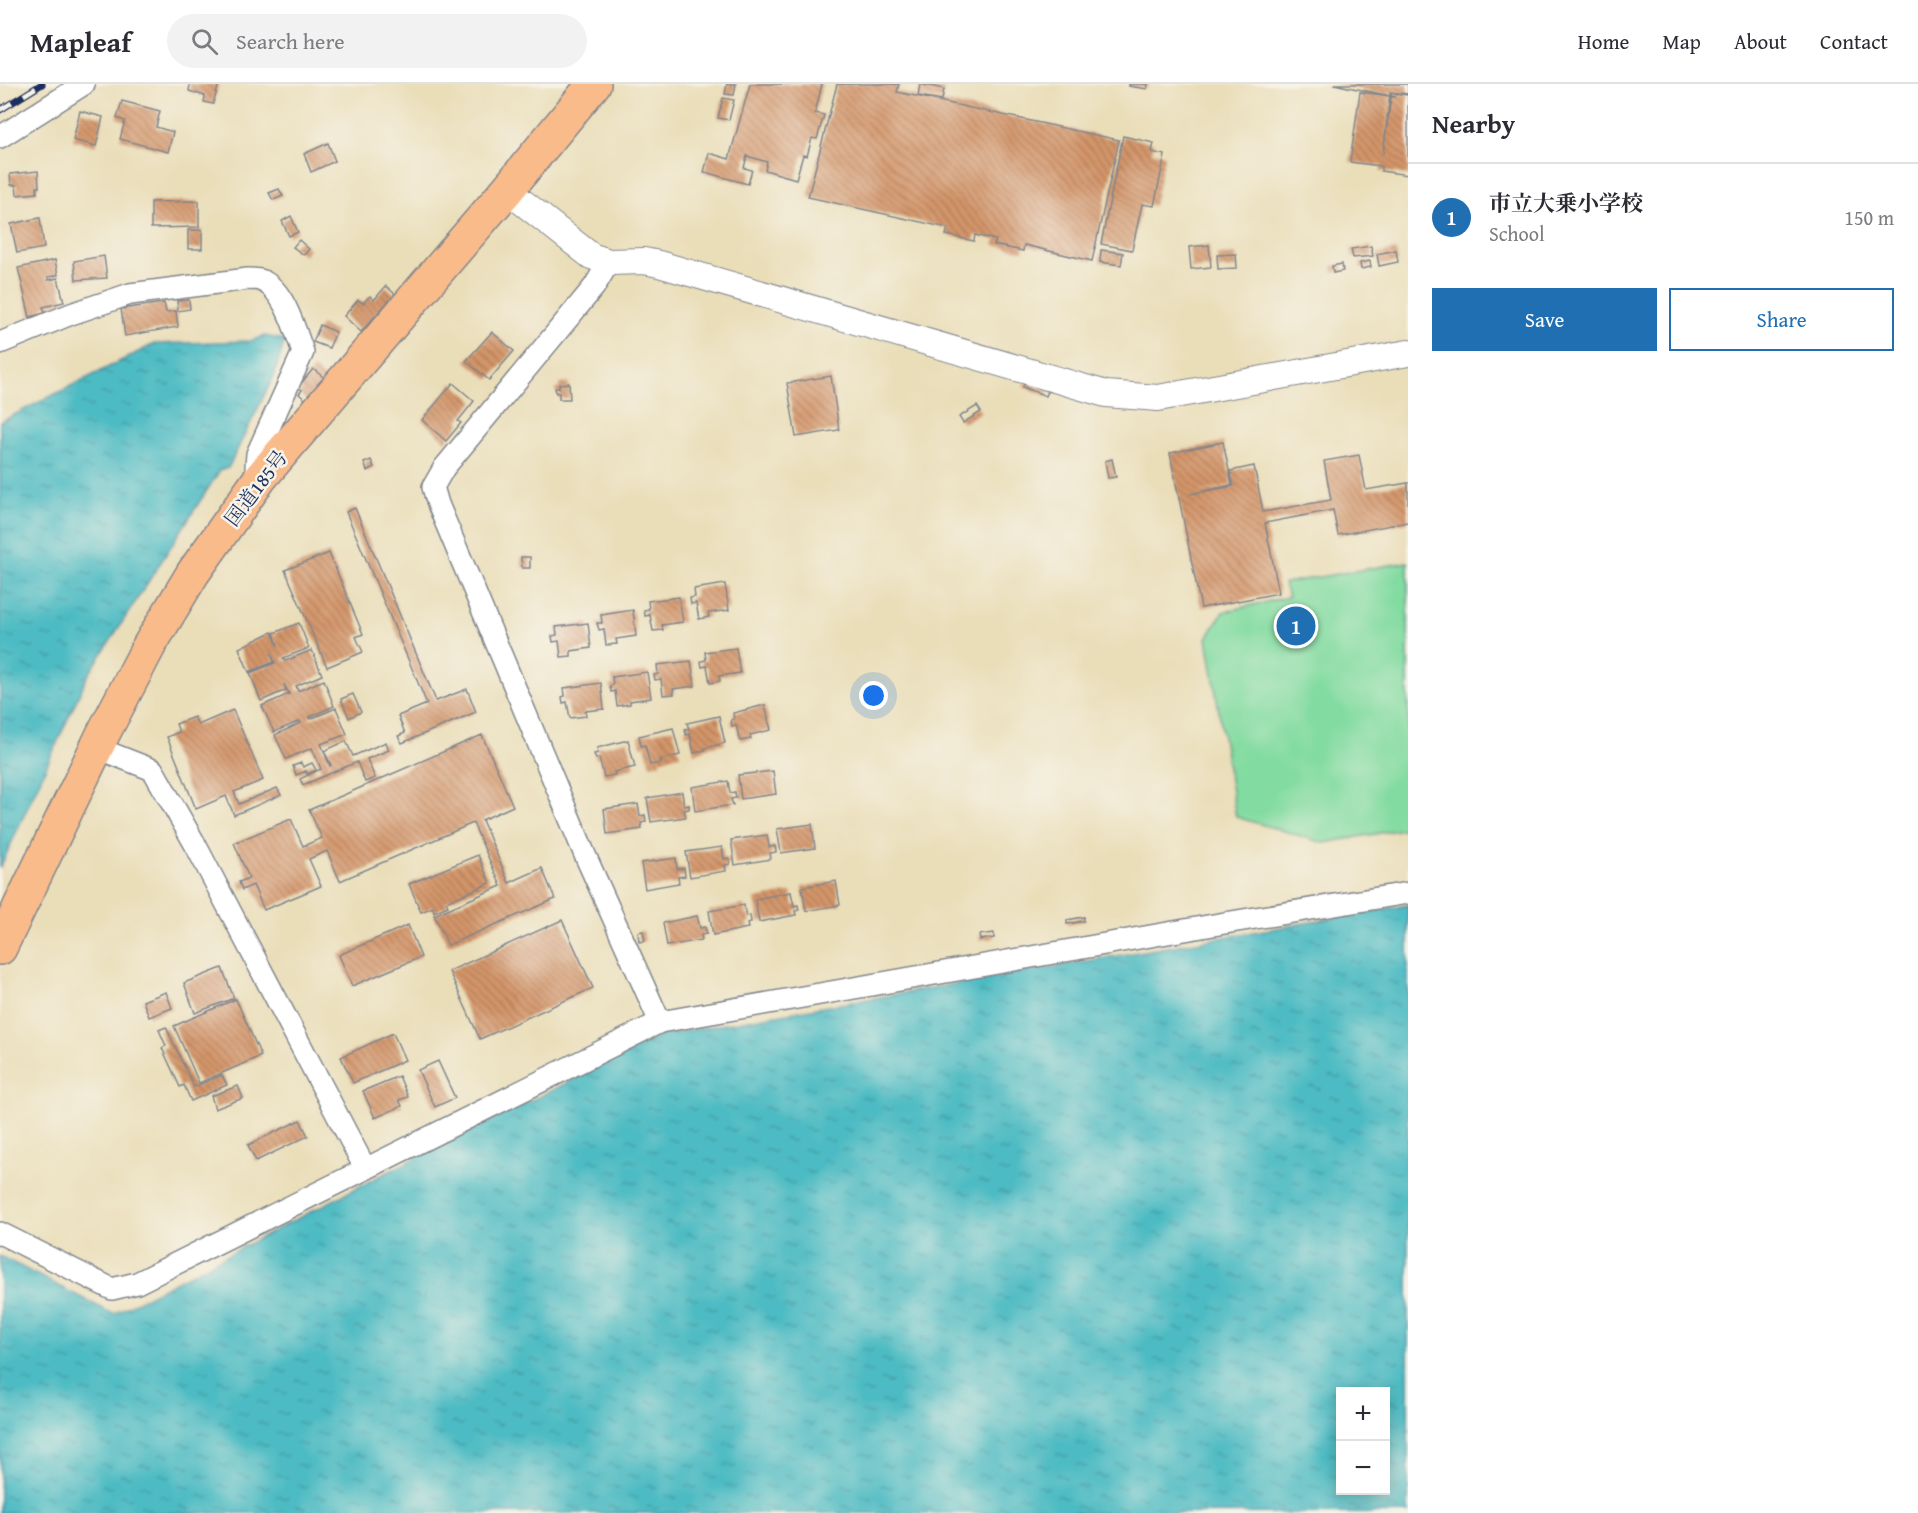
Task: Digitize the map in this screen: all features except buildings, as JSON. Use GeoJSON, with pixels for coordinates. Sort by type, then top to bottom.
{"type":"FeatureCollection","features":[{"type":"Feature","properties":{"kind":"highway","name":"国道185号"},"geometry":{"type":"LineString","coordinates":[[0,948],[149,646],[193,573],[261,477],[507,190],[594,84]]}},
{"type":"Feature","properties":{"kind":"street"},"geometry":{"type":"LineString","coordinates":[[0,137],[84,84]]}},
{"type":"Feature","properties":{"kind":"street"},"geometry":{"type":"LineString","coordinates":[[507,190],[591,255],[609,262],[644,261],[659,264],[1106,394],[1158,399],[1408,353]]}},
{"type":"Feature","properties":{"kind":"street"},"geometry":{"type":"LineString","coordinates":[[609,262],[594,287],[444,468],[433,487],[438,504],[585,855],[660,1022]]}},
{"type":"Feature","properties":{"kind":"street"},"geometry":{"type":"LineString","coordinates":[[0,343],[71,314],[130,294],[248,279],[263,281],[286,306],[303,352],[257,454],[256,467],[261,477]]}},
{"type":"Feature","properties":{"kind":"street"},"geometry":{"type":"LineString","coordinates":[[97,748],[153,770],[195,844],[366,1168]]}},
{"type":"Feature","properties":{"kind":"street"},"geometry":{"type":"LineString","coordinates":[[0,1233],[112,1289],[137,1283],[660,1022],[1408,893]]}},
{"type":"Feature","properties":{"kind":"green space"},"geometry":{"type":"Polygon","coordinates":[[[1408,562],[1408,828],[1324,843],[1236,817],[1207,638],[1223,612],[1288,597],[1284,583],[1408,562]]]}},
{"type":"Feature","properties":{"kind":"water"},"geometry":{"type":"Polygon","coordinates":[[[265,336],[285,340],[274,376],[228,468],[220,470],[87,677],[0,868],[0,422],[154,344],[250,341],[265,336]]]}},
{"type":"Feature","properties":{"kind":"water"},"geometry":{"type":"Polygon","coordinates":[[[1408,905],[1408,1513],[0,1513],[0,1256],[113,1314],[372,1180],[662,1035],[1408,905]]]}},
{"type":"Feature","properties":{"kind":"railway"},"geometry":{"type":"LineString","coordinates":[[0,110],[42,84]]}},
{"type":"Feature","properties":{"kind":"place","name":"市立大乗小学校"},"geometry":{"type":"Point","coordinates":[1296,626]}}]}
